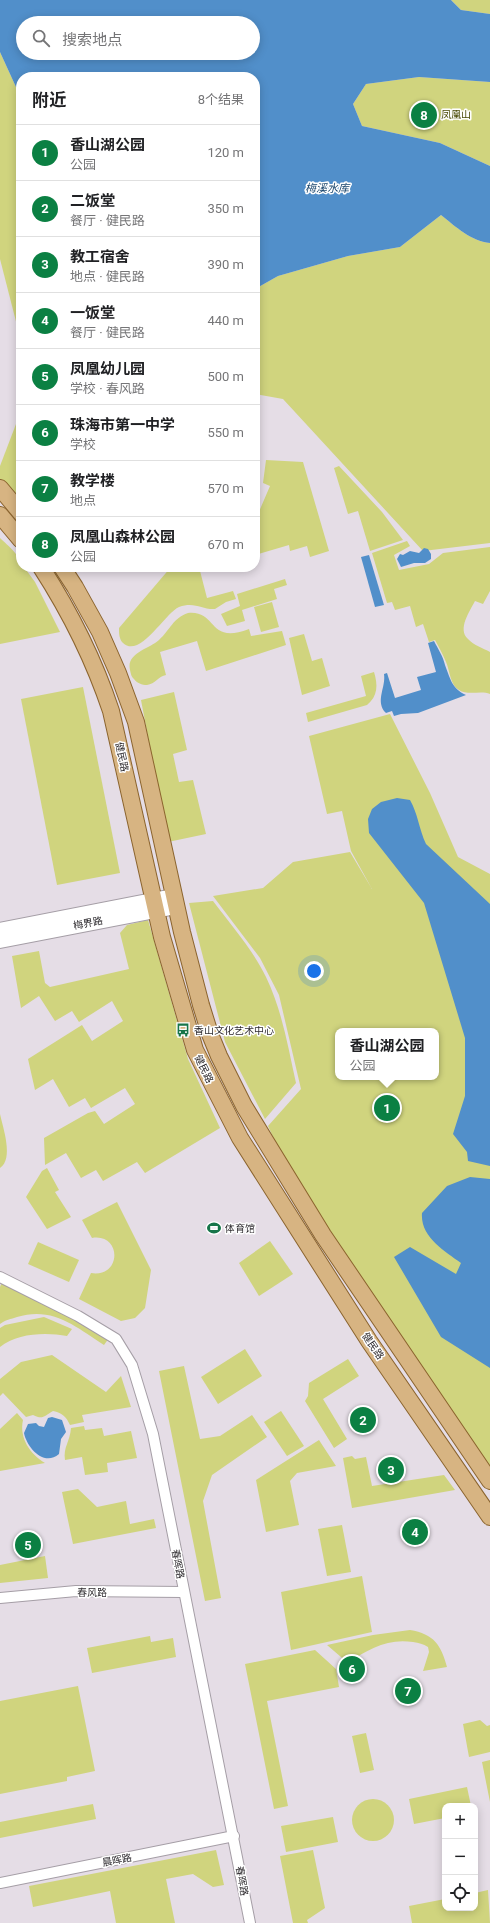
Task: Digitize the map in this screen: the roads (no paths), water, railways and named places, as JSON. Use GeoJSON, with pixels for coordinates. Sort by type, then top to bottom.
{"type":"FeatureCollection","features":[{"type":"Feature","properties":{"kind":"main road"},"geometry":{"type":"LineString","coordinates":[[0,488],[16,507]]}},
{"type":"Feature","properties":{"kind":"main road"},"geometry":{"type":"LineString","coordinates":[[0,515],[16,534]]}},
{"type":"Feature","properties":{"kind":"main road","name":"健民路"},"geometry":{"type":"LineString","coordinates":[[44,572],[72,619],[102,684],[111,711],[154,905],[176,988],[195,1050],[231,1123],[369,1341],[490,1518]]}},
{"type":"Feature","properties":{"kind":"main road","name":"健民路"},"geometry":{"type":"LineString","coordinates":[[65,572],[100,632],[118,672],[136,722],[174,901],[210,1034],[244,1106],[323,1235],[490,1481]]}},
{"type":"Feature","properties":{"kind":"main road"},"geometry":{"type":"LineString","coordinates":[[0,930],[174,901]]}},
{"type":"Feature","properties":{"kind":"main road","name":"梅界路"},"geometry":{"type":"LineString","coordinates":[[0,941],[154,905]]}},
{"type":"Feature","properties":{"kind":"street","name":"春晖路"},"geometry":{"type":"LineString","coordinates":[[0,1277],[78,1316],[116,1339],[132,1365],[153,1434],[183,1592],[234,1836],[250,1923]]}},
{"type":"Feature","properties":{"kind":"street","name":"春风路"},"geometry":{"type":"LineString","coordinates":[[0,1598],[76,1591],[183,1592]]}},
{"type":"Feature","properties":{"kind":"street","name":"晨晖路"},"geometry":{"type":"LineString","coordinates":[[0,1883],[234,1836]]}},
{"type":"Feature","properties":{"kind":"water","name":"梅溪水库"},"geometry":{"type":"Polygon","coordinates":[[[0,0],[451,0],[461,10],[490,14],[490,82],[419,77],[366,84],[353,104],[362,126],[440,143],[490,166],[490,243],[483,242],[470,236],[458,229],[441,215],[400,247],[348,256],[278,276],[260,286],[260,72],[16,72],[16,87],[0,52],[0,0]]]}},
{"type":"Feature","properties":{"kind":"water"},"geometry":{"type":"Polygon","coordinates":[[[424,548],[428,549],[431,554],[431,559],[425,563],[414,563],[401,567],[397,559],[400,554],[403,555],[410,551],[419,553],[424,548]]]}},
{"type":"Feature","properties":{"kind":"water"},"geometry":{"type":"Polygon","coordinates":[[[369,555],[384,605],[375,607],[361,557],[369,555]]]}},
{"type":"Feature","properties":{"kind":"water"},"geometry":{"type":"Polygon","coordinates":[[[434,641],[442,656],[452,683],[461,693],[466,695],[418,713],[394,716],[392,711],[386,713],[381,702],[384,674],[387,673],[395,698],[421,690],[417,677],[436,672],[428,643],[434,641]]]}},
{"type":"Feature","properties":{"kind":"water"},"geometry":{"type":"Polygon","coordinates":[[[397,798],[410,800],[426,844],[490,904],[490,1166],[468,1161],[467,1152],[453,1134],[465,1096],[465,1038],[424,903],[369,833],[368,819],[372,809],[381,802],[397,798]]]}},
{"type":"Feature","properties":{"kind":"water"},"geometry":{"type":"Polygon","coordinates":[[[470,1177],[490,1179],[490,1368],[441,1337],[394,1257],[410,1247],[456,1274],[461,1263],[441,1248],[429,1236],[422,1222],[422,1213],[447,1186],[470,1177]]]}},
{"type":"Feature","properties":{"kind":"water"},"geometry":{"type":"Polygon","coordinates":[[[52,1417],[62,1420],[66,1432],[61,1439],[59,1454],[48,1458],[42,1457],[32,1450],[24,1433],[28,1424],[36,1423],[39,1426],[44,1427],[48,1418],[52,1417]]]}},
{"type":"Feature","properties":{"kind":"place","name":"凤凰山森林公园"},"geometry":{"type":"Point","coordinates":[424,115]}},
{"type":"Feature","properties":{"kind":"place","name":"香山文化艺术中心"},"geometry":{"type":"Point","coordinates":[183,1030]}},
{"type":"Feature","properties":{"kind":"place","name":"香山湖公园"},"geometry":{"type":"Point","coordinates":[387,1108]}},
{"type":"Feature","properties":{"kind":"place","name":"体育馆"},"geometry":{"type":"Point","coordinates":[214,1228]}},
{"type":"Feature","properties":{"kind":"place","name":"二饭堂"},"geometry":{"type":"Point","coordinates":[363,1420]}},
{"type":"Feature","properties":{"kind":"place","name":"教工宿舍"},"geometry":{"type":"Point","coordinates":[391,1470]}},
{"type":"Feature","properties":{"kind":"place","name":"一饭堂"},"geometry":{"type":"Point","coordinates":[415,1532]}},
{"type":"Feature","properties":{"kind":"place","name":"凤凰幼儿园"},"geometry":{"type":"Point","coordinates":[28,1545]}},
{"type":"Feature","properties":{"kind":"place","name":"珠海市第一中学"},"geometry":{"type":"Point","coordinates":[352,1669]}},
{"type":"Feature","properties":{"kind":"place","name":"教学楼"},"geometry":{"type":"Point","coordinates":[408,1691]}},
{"type":"Feature","properties":{"kind":"park label","name":"凤凰山"},"geometry":{"type":"Point","coordinates":[456,114]}}]}
